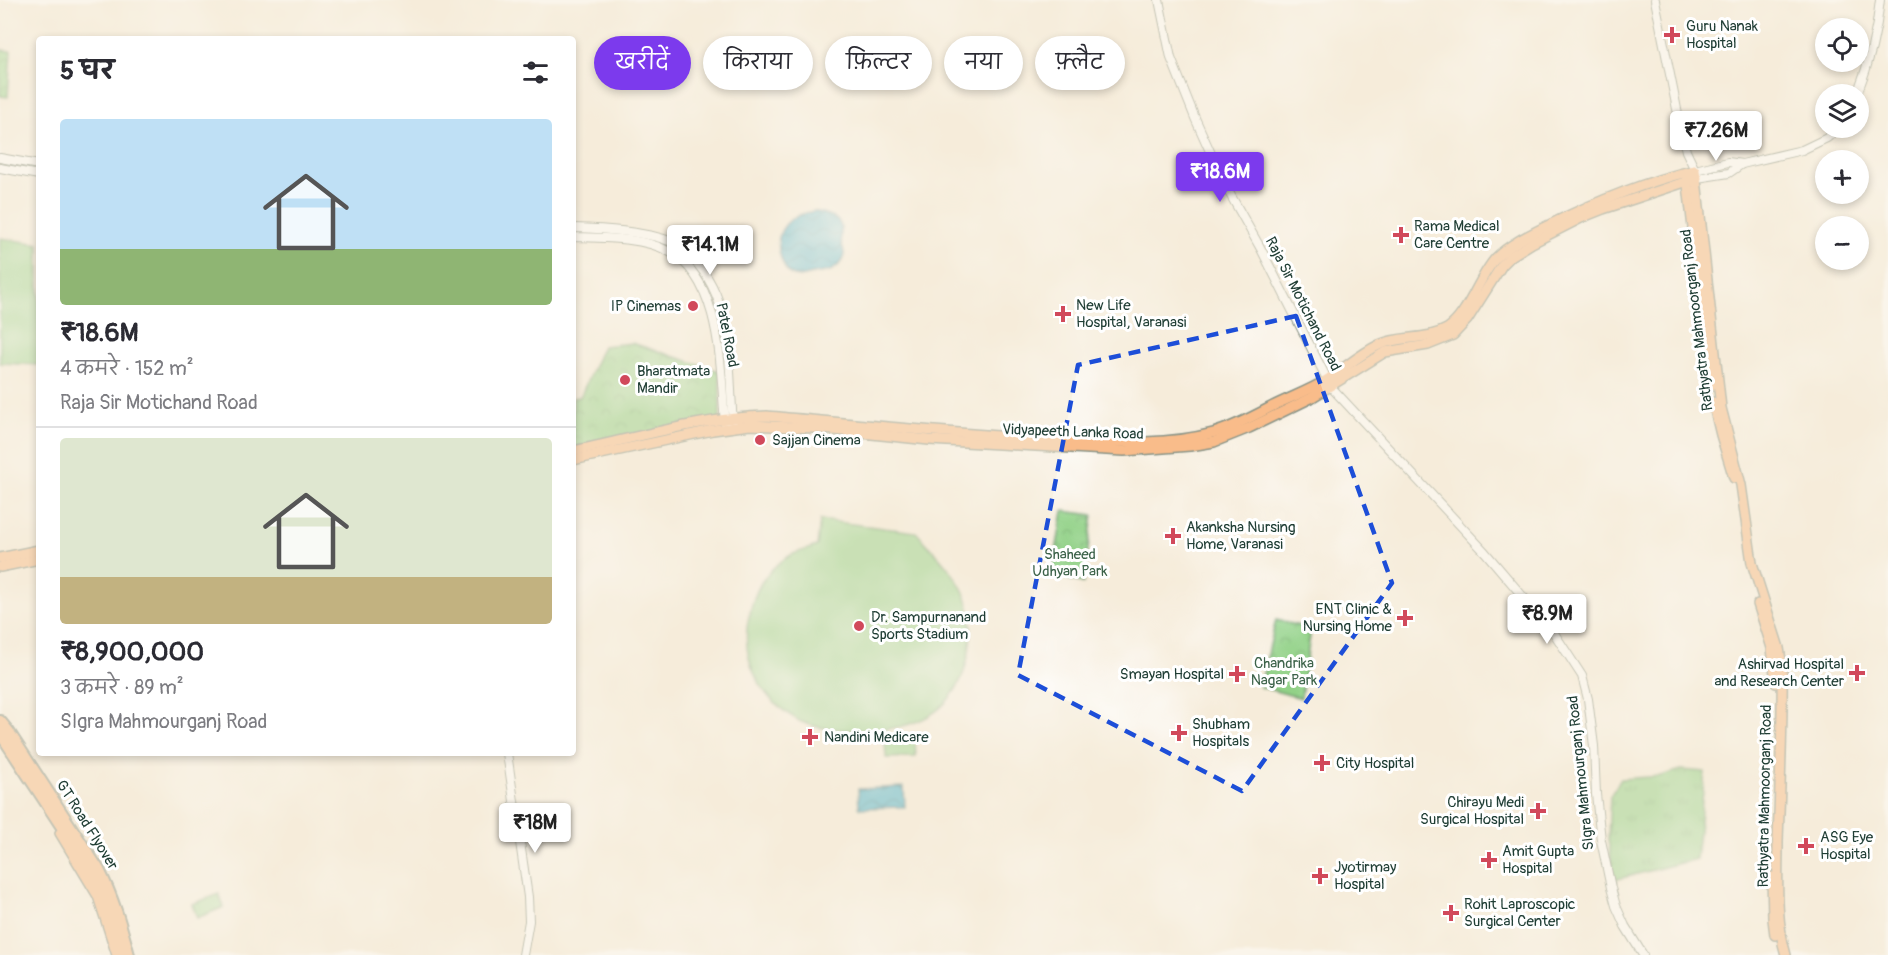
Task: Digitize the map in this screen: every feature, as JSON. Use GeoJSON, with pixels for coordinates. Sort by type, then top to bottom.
{"type":"FeatureCollection","features":[{"type":"Feature","properties":{"kind":"highway","name":"GT Road Flyover"},"geometry":{"type":"LineString","coordinates":[[0,721],[99,870],[116,908],[131,955]]}},
{"type":"Feature","properties":{"kind":"highway","name":"GT Road Flyover"},"geometry":{"type":"LineString","coordinates":[[0,733],[92,873],[109,910],[122,955]]}},
{"type":"Feature","properties":{"kind":"main road","name":"Vidyapeeth Lanka Road"},"geometry":{"type":"LineString","coordinates":[[576,450],[729,423],[767,424],[928,440],[1052,448],[1124,451],[1207,443],[1250,428],[1385,352],[1428,345],[1454,335],[1467,320],[1502,265],[1511,256],[1593,213],[1692,175]]}},
{"type":"Feature","properties":{"kind":"main road","name":"Rathyatra Mahmoorganj Road"},"geometry":{"type":"LineString","coordinates":[[1692,175],[1716,417],[1735,482],[1746,562],[1772,648],[1776,677],[1772,894],[1773,920],[1780,955]]}},
{"type":"Feature","properties":{"kind":"main road","name":"Rathyatra Mahmoorganj Road"},"geometry":{"type":"LineString","coordinates":[[1692,175],[1720,408],[1741,485],[1752,564],[1779,648],[1782,667],[1778,865],[1779,918],[1781,939],[1786,955]]}},
{"type":"Feature","properties":{"kind":"main road","name":"Vidyapeeth Lanka Road"},"geometry":{"type":"LineString","coordinates":[[576,459],[729,423]]}},
{"type":"Feature","properties":{"kind":"main road"},"geometry":{"type":"LineString","coordinates":[[0,558],[36,551]]}},
{"type":"Feature","properties":{"kind":"main road"},"geometry":{"type":"LineString","coordinates":[[0,567],[36,560]]}},
{"type":"Feature","properties":{"kind":"main road"},"geometry":{"type":"LineString","coordinates":[[0,717],[100,867],[119,907],[131,955]]}},
{"type":"Feature","properties":{"kind":"main road"},"geometry":{"type":"LineString","coordinates":[[0,741],[55,824],[98,896],[117,955]]}},
{"type":"Feature","properties":{"kind":"street","name":"Raja Sir Motichand Road"},"geometry":{"type":"LineString","coordinates":[[1159,0],[1171,58],[1195,118],[1226,186],[1261,249],[1329,384]]}},
{"type":"Feature","properties":{"kind":"street"},"geometry":{"type":"LineString","coordinates":[[1655,0],[1692,175]]}},
{"type":"Feature","properties":{"kind":"street"},"geometry":{"type":"LineString","coordinates":[[1862,84],[1874,41],[1880,0]]}},
{"type":"Feature","properties":{"kind":"street","name":"Vidyapeeth Lanka Road"},"geometry":{"type":"LineString","coordinates":[[1692,175],[1728,162],[1742,164],[1802,150],[1827,138]]}},
{"type":"Feature","properties":{"kind":"street"},"geometry":{"type":"LineString","coordinates":[[0,158],[36,164]]}},
{"type":"Feature","properties":{"kind":"street"},"geometry":{"type":"LineString","coordinates":[[0,168],[36,174]]}},
{"type":"Feature","properties":{"kind":"street","name":"Patel Road"},"geometry":{"type":"LineString","coordinates":[[576,228],[650,235],[674,243],[687,252],[707,274],[722,306],[729,352],[729,423]]}},
{"type":"Feature","properties":{"kind":"street","name":"Patel Road"},"geometry":{"type":"LineString","coordinates":[[576,237],[624,239],[658,247],[668,250],[691,270],[708,301],[713,320],[729,423]]}},
{"type":"Feature","properties":{"kind":"street","name":"SIgra Mahmourganj Road"},"geometry":{"type":"LineString","coordinates":[[1329,384],[1485,552],[1548,626],[1578,667],[1588,699],[1600,829],[1609,882],[1625,926],[1643,955]]}},
{"type":"Feature","properties":{"kind":"street"},"geometry":{"type":"LineString","coordinates":[[507,756],[528,897],[529,921],[523,955]]}},
{"type":"Feature","properties":{"kind":"highlighted area"},"geometry":{"type":"Polygon","coordinates":[[[1296,316],[1392,583],[1242,791],[1018,675],[1078,365],[1296,316]]]}},
{"type":"Feature","properties":{"kind":"green space"},"geometry":{"type":"Polygon","coordinates":[[[0,50],[11,51],[8,97],[0,96],[0,50]]]}},
{"type":"Feature","properties":{"kind":"green space"},"geometry":{"type":"Polygon","coordinates":[[[0,238],[36,244],[36,365],[0,363],[0,238]]]}},
{"type":"Feature","properties":{"kind":"green space"},"geometry":{"type":"Polygon","coordinates":[[[632,343],[720,371],[720,421],[576,447],[576,398],[580,397],[603,346],[632,343]]]}},
{"type":"Feature","properties":{"kind":"green space","name":"Shaheed Udhyan Park"},"geometry":{"type":"Polygon","coordinates":[[[1063,511],[1093,515],[1083,583],[1052,575],[1063,511]]]}},
{"type":"Feature","properties":{"kind":"green space","name":"Dr. Sampurnanand Sports Stadium"},"geometry":{"type":"Polygon","coordinates":[[[820,520],[916,532],[957,579],[968,603],[971,631],[969,651],[964,673],[955,690],[944,704],[930,715],[915,722],[877,730],[822,728],[790,715],[769,697],[761,686],[750,662],[747,648],[748,621],[753,600],[761,583],[781,561],[797,552],[817,546],[820,520]]]}},
{"type":"Feature","properties":{"kind":"green space","name":"Chandrika Nagar Park"},"geometry":{"type":"Polygon","coordinates":[[[1276,620],[1307,628],[1310,636],[1301,698],[1260,687],[1276,620]]]}},
{"type":"Feature","properties":{"kind":"green space"},"geometry":{"type":"Polygon","coordinates":[[[915,739],[916,757],[886,758],[885,741],[915,739]]]}},
{"type":"Feature","properties":{"kind":"green space"},"geometry":{"type":"Polygon","coordinates":[[[1681,770],[1705,772],[1696,859],[1614,880],[1608,839],[1610,796],[1621,779],[1661,776],[1681,770]]]}},
{"type":"Feature","properties":{"kind":"green space"},"geometry":{"type":"Polygon","coordinates":[[[219,894],[224,907],[197,918],[192,904],[219,894]]]}},
{"type":"Feature","properties":{"kind":"water"},"geometry":{"type":"Polygon","coordinates":[[[815,211],[831,216],[840,223],[844,256],[837,267],[830,271],[801,277],[793,276],[785,269],[781,258],[779,240],[781,232],[784,226],[797,216],[815,211]]]}},
{"type":"Feature","properties":{"kind":"water"},"geometry":{"type":"Polygon","coordinates":[[[904,787],[905,807],[859,808],[858,789],[904,787]]]}},
{"type":"Feature","properties":{"kind":"place","name":"Guru Nanak Hospital"},"geometry":{"type":"Point","coordinates":[1672,35]}},
{"type":"Feature","properties":{"kind":"place","name":"Rama Medical Care Centre"},"geometry":{"type":"Point","coordinates":[1401,235]}},
{"type":"Feature","properties":{"kind":"place","name":"IP Cinemas"},"geometry":{"type":"Point","coordinates":[693,306]}},
{"type":"Feature","properties":{"kind":"place","name":"New Life Hospital, Varanasi"},"geometry":{"type":"Point","coordinates":[1063,314]}},
{"type":"Feature","properties":{"kind":"place","name":"Bharatmata Mandir"},"geometry":{"type":"Point","coordinates":[625,380]}},
{"type":"Feature","properties":{"kind":"place","name":"Sajjan Cinema"},"geometry":{"type":"Point","coordinates":[760,440]}},
{"type":"Feature","properties":{"kind":"place","name":"Akanksha Nursing Home, Varanasi"},"geometry":{"type":"Point","coordinates":[1173,536]}},
{"type":"Feature","properties":{"kind":"place","name":"ENT Clinic & Nursing Home"},"geometry":{"type":"Point","coordinates":[1405,618]}},
{"type":"Feature","properties":{"kind":"place","name":"Dr. Sampurnanand Sports Stadium"},"geometry":{"type":"Point","coordinates":[859,626]}},
{"type":"Feature","properties":{"kind":"place","name":"Ashirvad Hospital and Research Center"},"geometry":{"type":"Point","coordinates":[1857,673]}},
{"type":"Feature","properties":{"kind":"place","name":"Smayan Hospital"},"geometry":{"type":"Point","coordinates":[1237,674]}},
{"type":"Feature","properties":{"kind":"place","name":"Shubham Hospitals"},"geometry":{"type":"Point","coordinates":[1179,733]}},
{"type":"Feature","properties":{"kind":"place","name":"Nandini Medicare"},"geometry":{"type":"Point","coordinates":[810,737]}},
{"type":"Feature","properties":{"kind":"place","name":"City Hospital"},"geometry":{"type":"Point","coordinates":[1322,763]}},
{"type":"Feature","properties":{"kind":"place","name":"Chirayu Medi Surgical Hospital"},"geometry":{"type":"Point","coordinates":[1538,811]}},
{"type":"Feature","properties":{"kind":"place","name":"ASG Eye Hospital"},"geometry":{"type":"Point","coordinates":[1806,846]}},
{"type":"Feature","properties":{"kind":"place","name":"Amit Gupta Hospital"},"geometry":{"type":"Point","coordinates":[1489,860]}},
{"type":"Feature","properties":{"kind":"place","name":"Jyotirmay Hospital"},"geometry":{"type":"Point","coordinates":[1320,876]}},
{"type":"Feature","properties":{"kind":"place","name":"Rohit Laproscopic Surgical Center"},"geometry":{"type":"Point","coordinates":[1451,913]}}]}
